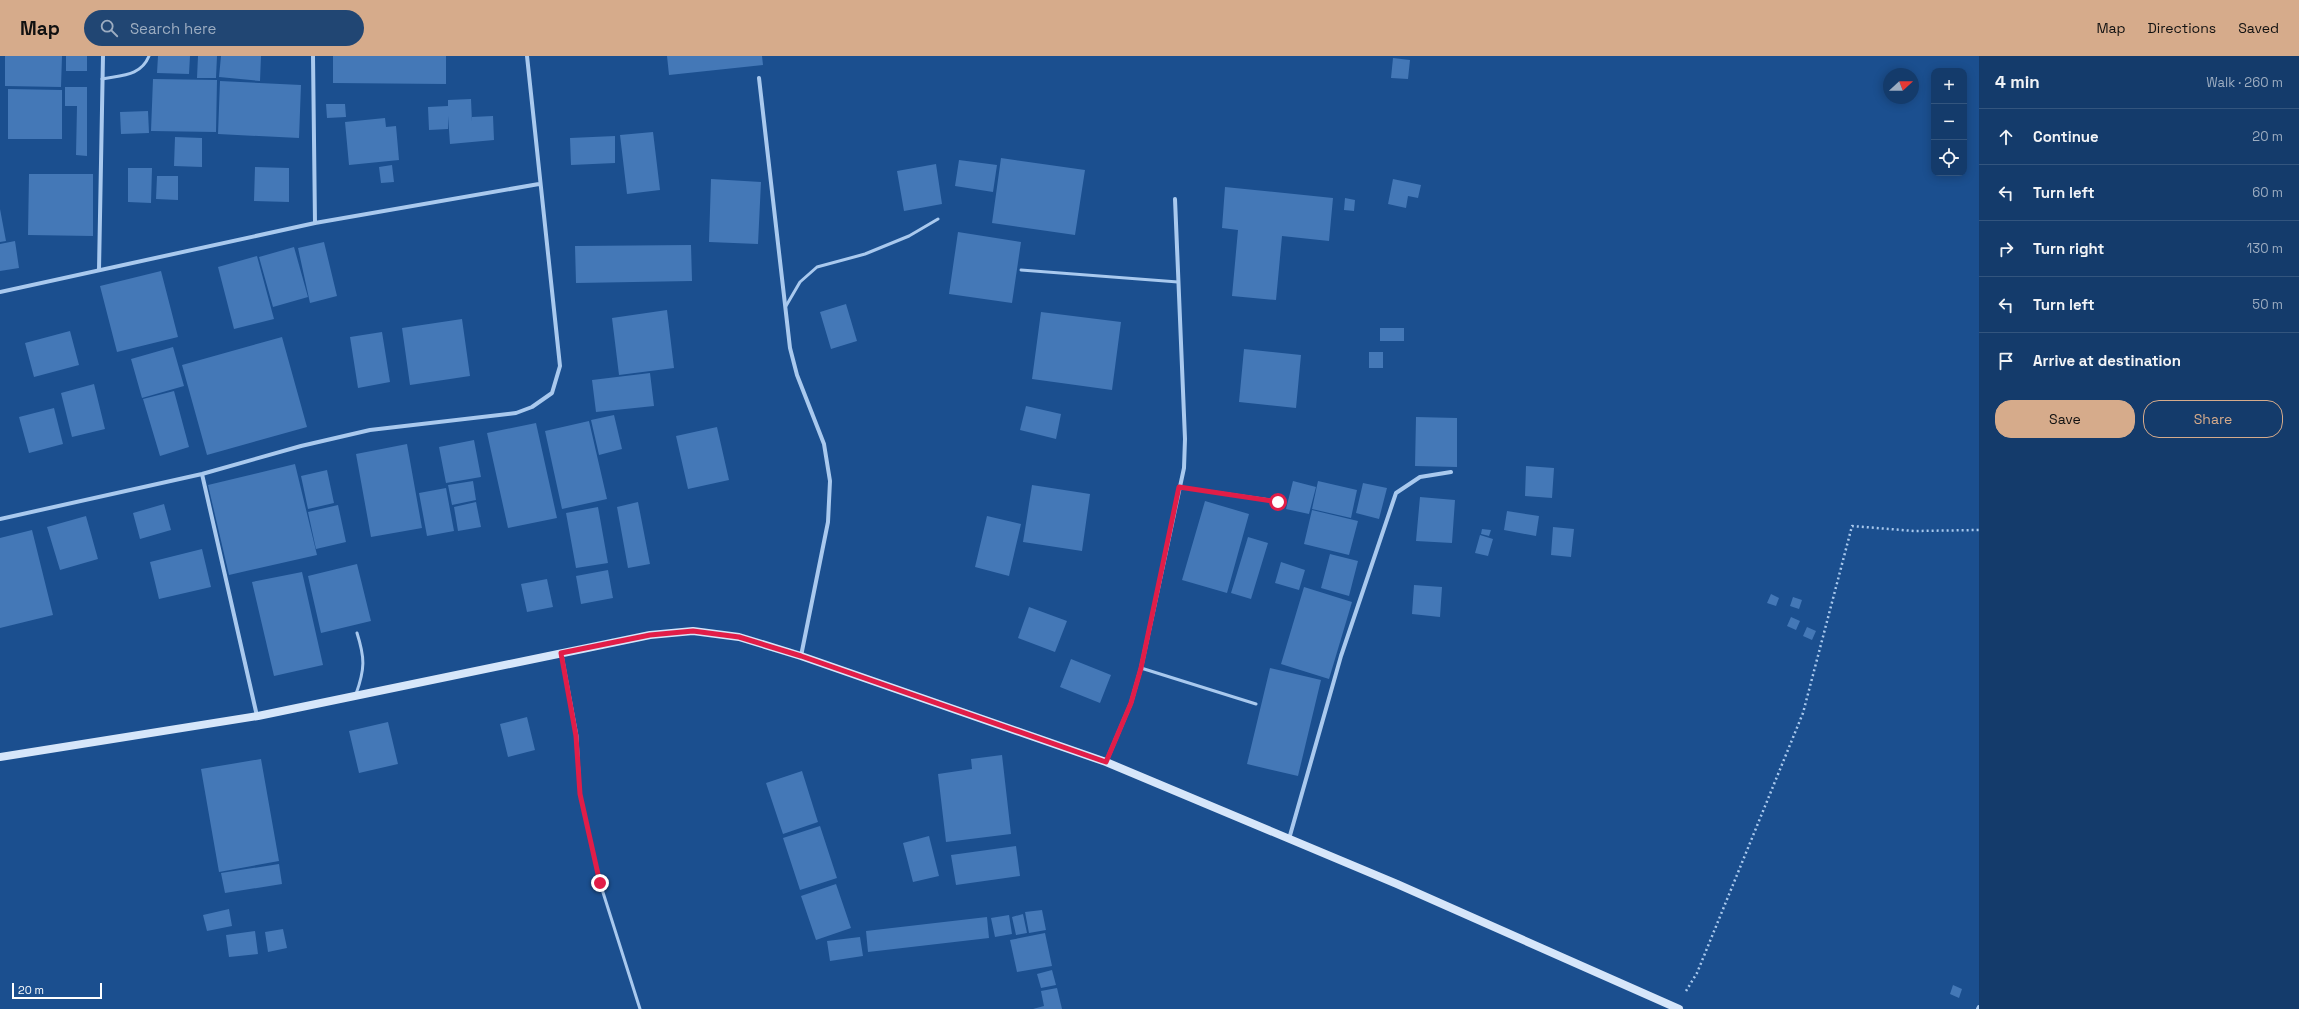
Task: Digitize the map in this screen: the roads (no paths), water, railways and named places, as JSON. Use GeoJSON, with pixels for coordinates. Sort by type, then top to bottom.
{"type":"FeatureCollection","features":[{"type":"Feature","properties":{"kind":"street"},"geometry":{"type":"LineString","coordinates":[[99,270],[103,56]]}},
{"type":"Feature","properties":{"kind":"street"},"geometry":{"type":"LineString","coordinates":[[313,56],[315,223]]}},
{"type":"Feature","properties":{"kind":"street"},"geometry":{"type":"LineString","coordinates":[[0,519],[202,474],[301,446],[370,430],[516,413],[532,407],[552,393],[560,366],[539,184],[527,56]]}},
{"type":"Feature","properties":{"kind":"street"},"geometry":{"type":"LineString","coordinates":[[759,78],[790,348],[797,375],[824,444],[830,481],[828,522],[801,656]]}},
{"type":"Feature","properties":{"kind":"street"},"geometry":{"type":"LineString","coordinates":[[0,292],[315,223],[539,184]]}},
{"type":"Feature","properties":{"kind":"street"},"geometry":{"type":"LineString","coordinates":[[1106,762],[1131,703],[1141,668],[1184,468],[1185,439],[1175,199]]}},
{"type":"Feature","properties":{"kind":"street"},"geometry":{"type":"LineString","coordinates":[[1289,839],[1341,656],[1396,493],[1420,477],[1451,472]]}},
{"type":"Feature","properties":{"kind":"street"},"geometry":{"type":"LineString","coordinates":[[202,474],[258,716]]}},
{"type":"Feature","properties":{"kind":"street"},"geometry":{"type":"LineString","coordinates":[[0,757],[258,716],[650,635],[693,631],[739,637],[801,656],[1106,762],[1289,839],[1678,1008]]}},
{"type":"Feature","properties":{"kind":"lane"},"geometry":{"type":"LineString","coordinates":[[102,79],[134,72],[145,66],[149,56]]}},
{"type":"Feature","properties":{"kind":"lane"},"geometry":{"type":"LineString","coordinates":[[786,306],[800,282],[817,267],[865,254],[909,236],[938,219]]}},
{"type":"Feature","properties":{"kind":"lane"},"geometry":{"type":"LineString","coordinates":[[1021,270],[1178,282]]}},
{"type":"Feature","properties":{"kind":"lane"},"geometry":{"type":"LineString","coordinates":[[1179,487],[1278,502]]}},
{"type":"Feature","properties":{"kind":"lane"},"geometry":{"type":"LineString","coordinates":[[355,696],[364,668],[364,655],[357,633]]}},
{"type":"Feature","properties":{"kind":"lane"},"geometry":{"type":"LineString","coordinates":[[561,653],[576,736],[580,794],[600,883],[640,1009]]}},
{"type":"Feature","properties":{"kind":"lane"},"geometry":{"type":"LineString","coordinates":[[1141,668],[1256,704]]}}]}
